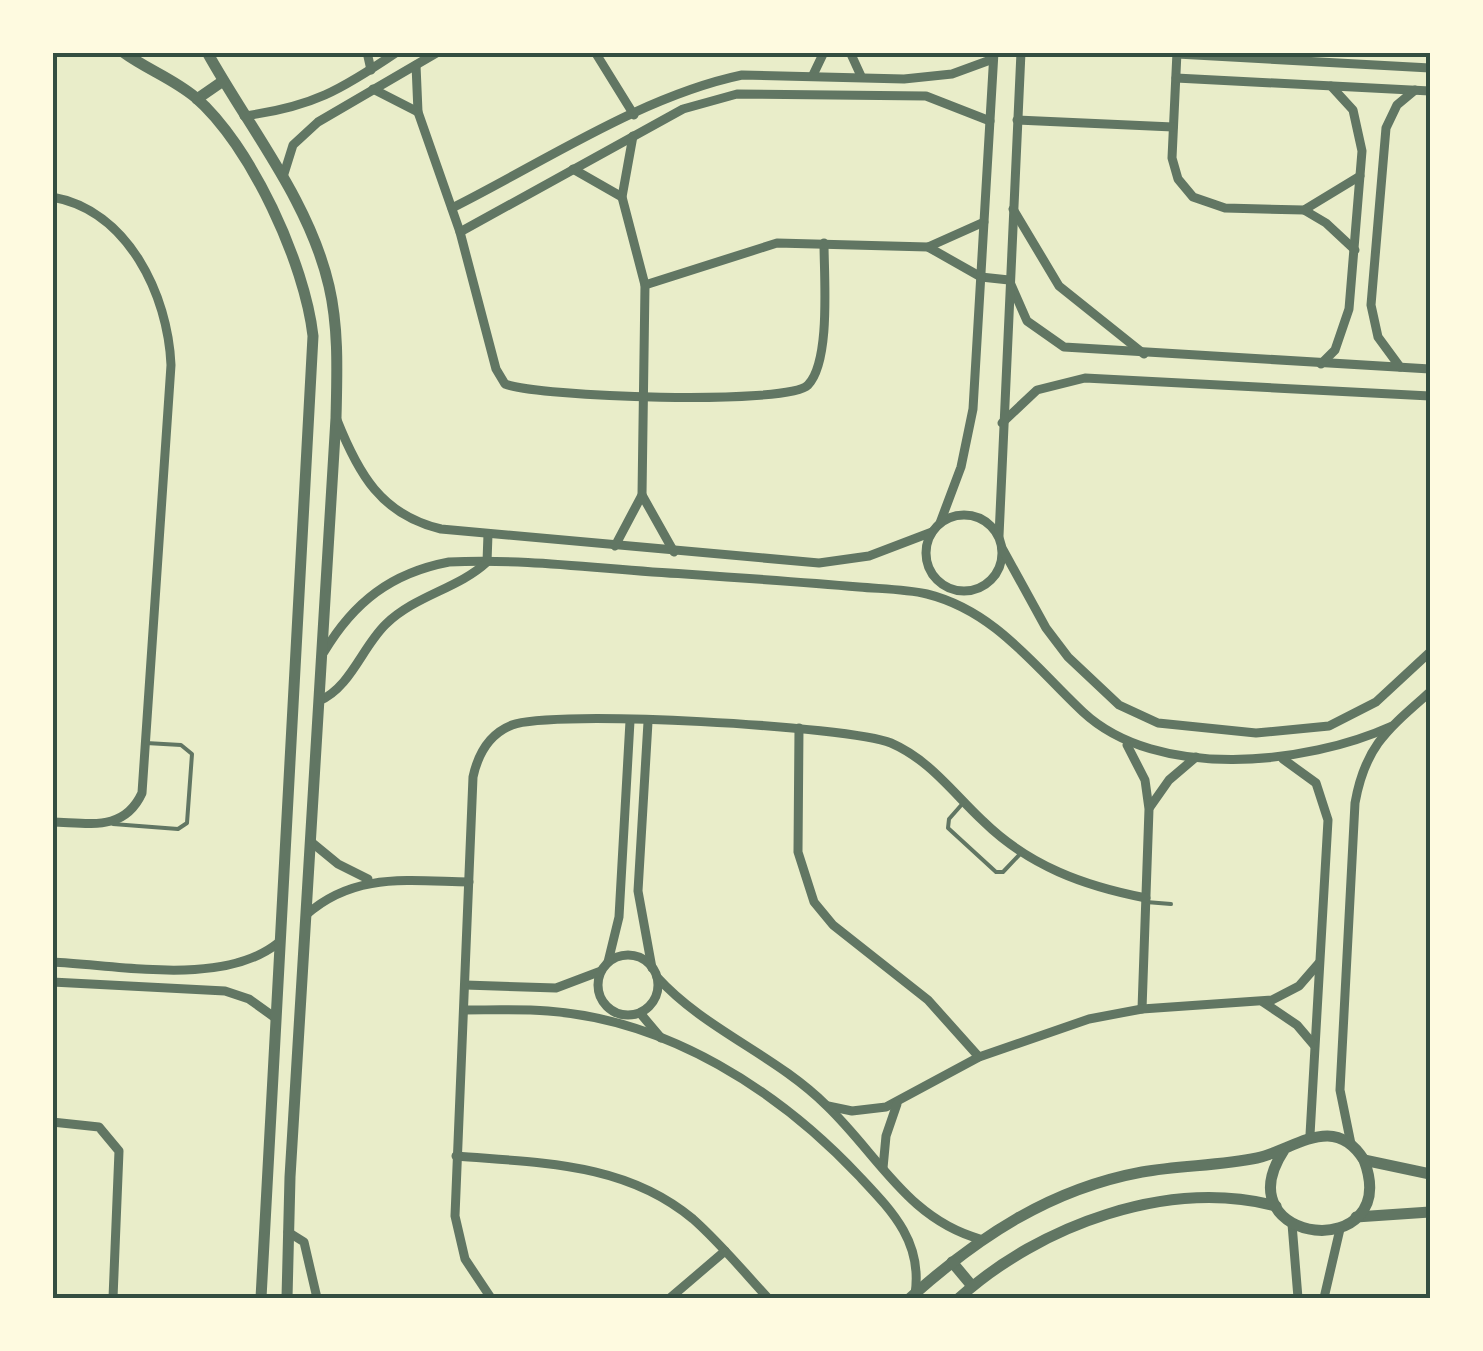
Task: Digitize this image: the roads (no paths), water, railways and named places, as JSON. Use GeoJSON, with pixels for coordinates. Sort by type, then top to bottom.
{"type":"FeatureCollection","features":[{"type":"Feature","properties":{"kind":"street"},"geometry":{"type":"LineString","coordinates":[[207,52],[311,232],[330,288],[337,336],[336,418],[286,1298]]}},
{"type":"Feature","properties":{"kind":"street"},"geometry":{"type":"LineString","coordinates":[[368,52],[372,70]]}},
{"type":"Feature","properties":{"kind":"street"},"geometry":{"type":"LineString","coordinates":[[244,116],[293,110],[334,93],[398,52]]}},
{"type":"Feature","properties":{"kind":"street"},"geometry":{"type":"LineString","coordinates":[[282,180],[298,138],[342,106],[438,52]]}},
{"type":"Feature","properties":{"kind":"street"},"geometry":{"type":"LineString","coordinates":[[595,52],[634,114]]}},
{"type":"Feature","properties":{"kind":"street"},"geometry":{"type":"LineString","coordinates":[[812,75],[824,52]]}},
{"type":"Feature","properties":{"kind":"street"},"geometry":{"type":"LineString","coordinates":[[850,52],[861,76]]}},
{"type":"Feature","properties":{"kind":"street"},"geometry":{"type":"LineString","coordinates":[[322,654],[351,612],[396,578],[450,562],[810,582],[930,595],[992,580],[1001,542],[1001,425],[1021,52]]}},
{"type":"Feature","properties":{"kind":"street"},"geometry":{"type":"LineString","coordinates":[[126,53],[197,99],[222,127],[298,264],[313,336],[270,1086],[262,1298]]}},
{"type":"Feature","properties":{"kind":"street"},"geometry":{"type":"LineString","coordinates":[[1355,250],[1326,223],[1304,210],[1225,208],[1193,197],[1173,169],[1177,53],[1430,68]]}},
{"type":"Feature","properties":{"kind":"street"},"geometry":{"type":"LineString","coordinates":[[452,208],[678,93],[742,76],[904,79],[952,74],[993,56],[970,428],[962,468],[927,542],[927,565],[973,613]]}},
{"type":"Feature","properties":{"kind":"street"},"geometry":{"type":"LineString","coordinates":[[416,65],[418,112],[460,232],[496,368],[505,384],[645,396],[758,399],[794,394],[808,386],[822,354],[824,243]]}},
{"type":"Feature","properties":{"kind":"street"},"geometry":{"type":"LineString","coordinates":[[1176,78],[1430,91]]}},
{"type":"Feature","properties":{"kind":"street"},"geometry":{"type":"LineString","coordinates":[[903,94],[904,79]]}},
{"type":"Feature","properties":{"kind":"street"},"geometry":{"type":"LineString","coordinates":[[197,99],[223,81]]}},
{"type":"Feature","properties":{"kind":"street"},"geometry":{"type":"LineString","coordinates":[[1321,364],[1341,337],[1351,294],[1362,151],[1358,119],[1331,86]]}},
{"type":"Feature","properties":{"kind":"street"},"geometry":{"type":"LineString","coordinates":[[373,89],[418,112]]}},
{"type":"Feature","properties":{"kind":"street"},"geometry":{"type":"LineString","coordinates":[[1400,367],[1378,338],[1371,296],[1382,153],[1391,116],[1415,90]]}},
{"type":"Feature","properties":{"kind":"street"},"geometry":{"type":"LineString","coordinates":[[334,93],[342,106]]}},
{"type":"Feature","properties":{"kind":"street"},"geometry":{"type":"LineString","coordinates":[[678,93],[683,109]]}},
{"type":"Feature","properties":{"kind":"street"},"geometry":{"type":"LineString","coordinates":[[460,232],[683,109],[737,94],[903,94],[944,100],[990,121]]}},
{"type":"Feature","properties":{"kind":"street"},"geometry":{"type":"LineString","coordinates":[[1017,120],[1173,127]]}},
{"type":"Feature","properties":{"kind":"street"},"geometry":{"type":"LineString","coordinates":[[615,546],[642,495],[645,285],[622,196],[633,136]]}},
{"type":"Feature","properties":{"kind":"street"},"geometry":{"type":"LineString","coordinates":[[1362,151],[1382,153]]}},
{"type":"Feature","properties":{"kind":"street"},"geometry":{"type":"LineString","coordinates":[[574,169],[622,196]]}},
{"type":"Feature","properties":{"kind":"street"},"geometry":{"type":"LineString","coordinates":[[1304,210],[1360,176]]}},
{"type":"Feature","properties":{"kind":"street"},"geometry":{"type":"LineString","coordinates":[[52,197],[83,205],[120,234],[156,294],[167,329],[171,365],[142,792],[130,812],[112,824],[52,822]]}},
{"type":"Feature","properties":{"kind":"street"},"geometry":{"type":"LineString","coordinates":[[1012,208],[1058,286],[1146,356]]}},
{"type":"Feature","properties":{"kind":"street"},"geometry":{"type":"LineString","coordinates":[[645,285],[740,251],[777,243],[928,247],[984,222]]}},
{"type":"Feature","properties":{"kind":"street"},"geometry":{"type":"LineString","coordinates":[[928,247],[981,277],[1008,280]]}},
{"type":"Feature","properties":{"kind":"street"},"geometry":{"type":"LineString","coordinates":[[1008,280],[1027,322],[1044,337],[1086,352],[1430,369]]}},
{"type":"Feature","properties":{"kind":"street"},"geometry":{"type":"LineString","coordinates":[[1351,294],[1371,296]]}},
{"type":"Feature","properties":{"kind":"street"},"geometry":{"type":"LineString","coordinates":[[1182,381],[1183,358]]}},
{"type":"Feature","properties":{"kind":"street"},"geometry":{"type":"LineString","coordinates":[[1001,425],[1024,399],[1068,379],[1182,381],[1430,396]]}},
{"type":"Feature","properties":{"kind":"street"},"geometry":{"type":"LineString","coordinates":[[310,416],[336,418]]}},
{"type":"Feature","properties":{"kind":"street"},"geometry":{"type":"LineString","coordinates":[[336,418],[354,464],[386,504],[420,524],[488,534],[819,563],[869,556],[961,514],[973,516],[993,527],[1046,628],[1102,692],[1158,723],[1234,732],[1295,732],[1346,720],[1376,702],[1430,652]]}},
{"type":"Feature","properties":{"kind":"street"},"geometry":{"type":"LineString","coordinates":[[642,495],[674,552]]}},
{"type":"Feature","properties":{"kind":"street"},"geometry":{"type":"LineString","coordinates":[[488,534],[488,562]]}},
{"type":"Feature","properties":{"kind":"street"},"geometry":{"type":"LineString","coordinates":[[293,700],[319,700],[339,688],[372,639],[403,609],[488,562]]}},
{"type":"Feature","properties":{"kind":"street"},"geometry":{"type":"LineString","coordinates":[[930,595],[973,613],[1012,640],[1084,713],[1125,742],[1166,754],[1280,758],[1334,748],[1392,726]]}},
{"type":"Feature","properties":{"kind":"street"},"geometry":{"type":"LineString","coordinates":[[1284,1150],[1272,1177],[1276,1206],[1292,1224],[1315,1232],[1340,1229],[1356,1217],[1368,1196],[1364,1160],[1351,1144],[1342,1118],[1340,1090],[1352,821],[1366,757],[1392,726],[1430,692]]}},
{"type":"Feature","properties":{"kind":"street"},"geometry":{"type":"LineString","coordinates":[[491,1298],[476,1279],[459,1243],[456,1156],[473,777],[487,743],[506,727],[530,720],[630,721],[863,734],[897,746],[934,770],[1021,852],[1069,878],[1146,900]]}},
{"type":"Feature","properties":{"kind":"street"},"geometry":{"type":"LineString","coordinates":[[616,1013],[598,990],[620,917],[630,721]]}},
{"type":"Feature","properties":{"kind":"street"},"geometry":{"type":"LineString","coordinates":[[599,1020],[616,1013],[640,1013],[653,1002],[654,972],[638,891],[648,722]]}},
{"type":"Feature","properties":{"kind":"street"},"geometry":{"type":"LineString","coordinates":[[798,728],[798,852],[814,902],[833,925],[928,1000],[979,1057]]}},
{"type":"Feature","properties":{"kind":"street"},"geometry":{"type":"LineString","coordinates":[[1234,732],[1234,756]]}},
{"type":"Feature","properties":{"kind":"street"},"geometry":{"type":"LineString","coordinates":[[1125,742],[1141,767],[1149,809],[1142,1009]]}},
{"type":"Feature","properties":{"kind":"street"},"geometry":{"type":"LineString","coordinates":[[1149,809],[1169,780],[1196,756]]}},
{"type":"Feature","properties":{"kind":"street"},"geometry":{"type":"LineString","coordinates":[[1280,758],[1316,783],[1328,820],[1310,1135]]}},
{"type":"Feature","properties":{"kind":"street"},"geometry":{"type":"LineString","coordinates":[[1328,820],[1352,821]]}},
{"type":"Feature","properties":{"kind":"street"},"geometry":{"type":"LineString","coordinates":[[310,841],[338,864],[371,880]]}},
{"type":"Feature","properties":{"kind":"street"},"geometry":{"type":"LineString","coordinates":[[305,916],[342,889],[371,880],[468,882]]}},
{"type":"Feature","properties":{"kind":"street"},"geometry":{"type":"LineString","coordinates":[[52,962],[234,967],[278,943]]}},
{"type":"Feature","properties":{"kind":"street"},"geometry":{"type":"LineString","coordinates":[[465,985],[556,988],[631,955],[695,1012],[772,1060],[828,1106],[917,1208],[947,1227],[980,1239]]}},
{"type":"Feature","properties":{"kind":"street"},"geometry":{"type":"LineString","coordinates":[[828,1106],[863,1112],[897,1104],[979,1057],[1060,1026],[1142,1009],[1263,1002],[1291,991],[1319,963]]}},
{"type":"Feature","properties":{"kind":"street"},"geometry":{"type":"LineString","coordinates":[[189,988],[190,968]]}},
{"type":"Feature","properties":{"kind":"street"},"geometry":{"type":"LineString","coordinates":[[52,982],[238,994],[274,1017]]}},
{"type":"Feature","properties":{"kind":"street"},"geometry":{"type":"LineString","coordinates":[[1263,1002],[1297,1025],[1314,1046]]}},
{"type":"Feature","properties":{"kind":"street"},"geometry":{"type":"LineString","coordinates":[[464,1010],[548,1011],[599,1020],[663,1040],[736,1074],[770,1096],[853,1170],[900,1222],[915,1256],[912,1296]]}},
{"type":"Feature","properties":{"kind":"street"},"geometry":{"type":"LineString","coordinates":[[640,1013],[663,1040]]}},
{"type":"Feature","properties":{"kind":"street"},"geometry":{"type":"LineString","coordinates":[[270,1086],[295,1088]]}},
{"type":"Feature","properties":{"kind":"street"},"geometry":{"type":"LineString","coordinates":[[883,1168],[886,1136],[897,1104]]}},
{"type":"Feature","properties":{"kind":"street"},"geometry":{"type":"LineString","coordinates":[[52,1122],[99,1127],[119,1151],[113,1298]]}},
{"type":"Feature","properties":{"kind":"street"},"geometry":{"type":"LineString","coordinates":[[912,1296],[980,1239],[1037,1206],[1109,1180],[1284,1150],[1310,1135],[1338,1137],[1351,1144]]}},
{"type":"Feature","properties":{"kind":"street"},"geometry":{"type":"LineString","coordinates":[[456,1156],[611,1174],[674,1205],[768,1298]]}},
{"type":"Feature","properties":{"kind":"street"},"geometry":{"type":"LineString","coordinates":[[1364,1160],[1430,1174]]}},
{"type":"Feature","properties":{"kind":"street"},"geometry":{"type":"LineString","coordinates":[[958,1298],[1035,1245],[1116,1213],[1222,1198],[1276,1206]]}},
{"type":"Feature","properties":{"kind":"street"},"geometry":{"type":"LineString","coordinates":[[900,1222],[917,1208]]}},
{"type":"Feature","properties":{"kind":"street"},"geometry":{"type":"LineString","coordinates":[[1356,1217],[1430,1212]]}},
{"type":"Feature","properties":{"kind":"street"},"geometry":{"type":"LineString","coordinates":[[1292,1224],[1298,1298]]}},
{"type":"Feature","properties":{"kind":"street"},"geometry":{"type":"LineString","coordinates":[[1324,1298],[1340,1229]]}},
{"type":"Feature","properties":{"kind":"street"},"geometry":{"type":"LineString","coordinates":[[288,1232],[304,1242],[317,1298]]}},
{"type":"Feature","properties":{"kind":"street"},"geometry":{"type":"LineString","coordinates":[[670,1298],[724,1251]]}},
{"type":"Feature","properties":{"kind":"street"},"geometry":{"type":"LineString","coordinates":[[952,1262],[972,1286]]}},
{"type":"Feature","properties":{"kind":"lane"},"geometry":{"type":"LineString","coordinates":[[112,824],[178,829],[187,823],[190,750],[146,743]]}},
{"type":"Feature","properties":{"kind":"lane"},"geometry":{"type":"LineString","coordinates":[[964,802],[949,820],[948,828],[996,872],[1003,872],[1021,852]]}},
{"type":"Feature","properties":{"kind":"lane"},"geometry":{"type":"LineString","coordinates":[[1146,900],[1171,904]]}},
{"type":"Feature","properties":{"kind":"lane"},"geometry":{"type":"LineString","coordinates":[[1324,1298],[1356,1298]]}}]}
